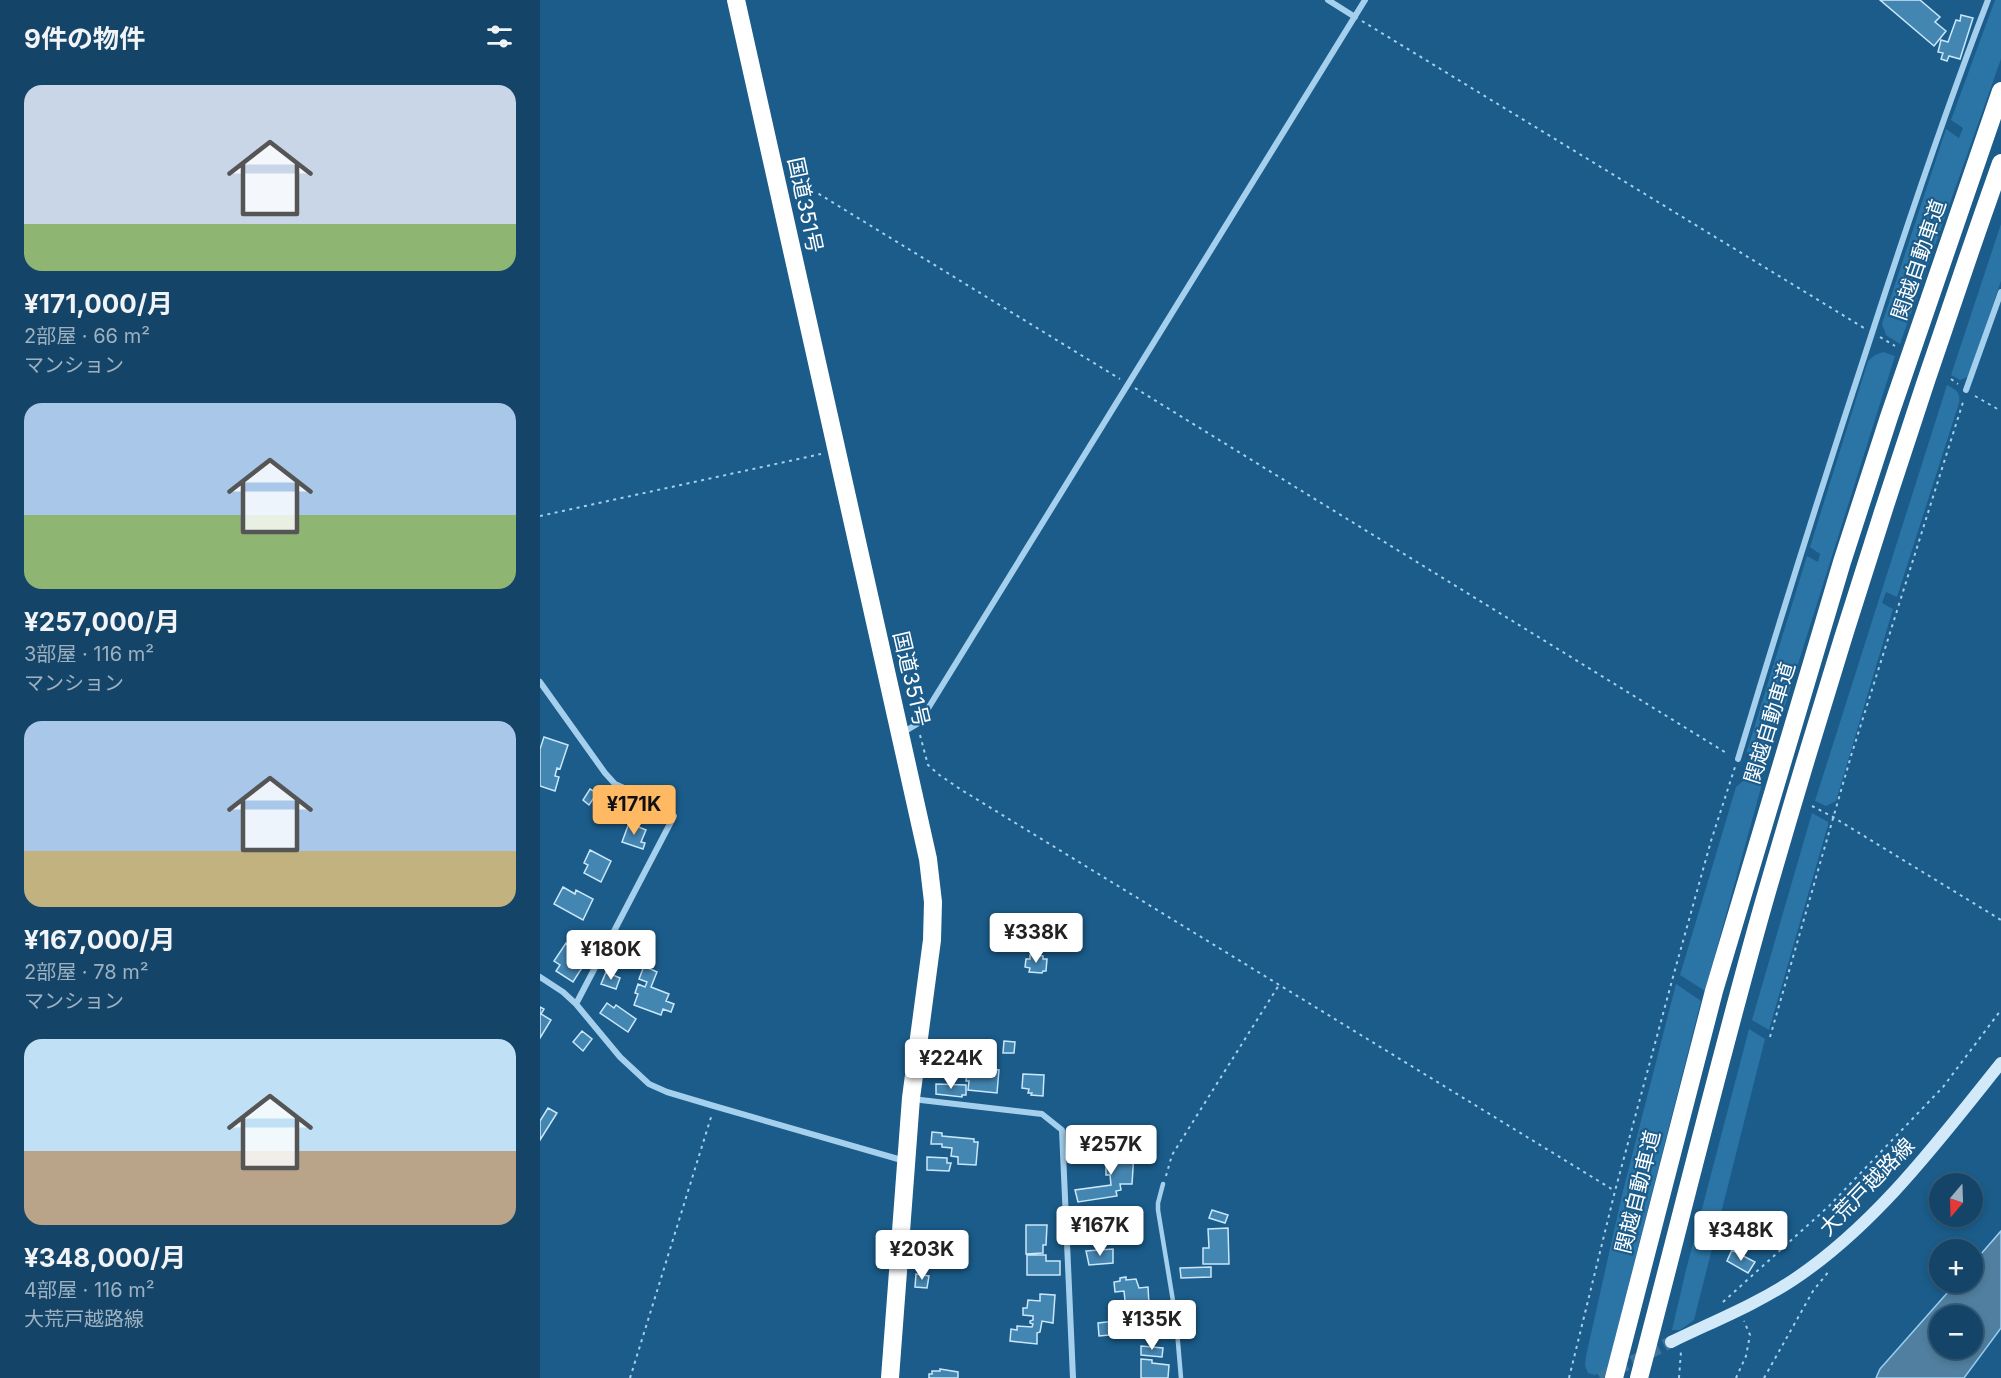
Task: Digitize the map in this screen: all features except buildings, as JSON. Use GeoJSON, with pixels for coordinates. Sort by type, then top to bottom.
{"type":"FeatureCollection","features":[{"type":"Feature","properties":{"kind":"highway","name":"国道351号"},"geometry":{"type":"LineString","coordinates":[[736,0],[928,859],[933,902],[932,940],[911,1098],[890,1378]]}},
{"type":"Feature","properties":{"kind":"highway","name":"関越自動車道"},"geometry":{"type":"LineString","coordinates":[[1614,1378],[1714,991],[1842,562],[2001,91]]}},
{"type":"Feature","properties":{"kind":"highway"},"geometry":{"type":"LineString","coordinates":[[1639,1378],[1727,1040],[1791,814],[1908,435],[2001,163]]}},
{"type":"Feature","properties":{"kind":"main road","name":"大荒戸越路線"},"geometry":{"type":"LineString","coordinates":[[1676,1340],[1740,1310],[1792,1281],[1828,1255],[1860,1226],[1919,1163],[2001,1063]]}},
{"type":"Feature","properties":{"kind":"street"},"geometry":{"type":"LineString","coordinates":[[1328,0],[1355,17]]}},
{"type":"Feature","properties":{"kind":"street"},"geometry":{"type":"LineString","coordinates":[[900,734],[917,724],[1129,385],[1365,0]]}},
{"type":"Feature","properties":{"kind":"street"},"geometry":{"type":"LineString","coordinates":[[1738,759],[1800,551],[1936,141],[1988,0]]}},
{"type":"Feature","properties":{"kind":"street"},"geometry":{"type":"LineString","coordinates":[[1966,390],[2001,292]]}},
{"type":"Feature","properties":{"kind":"street"},"geometry":{"type":"LineString","coordinates":[[540,682],[604,773],[615,784],[662,805],[674,816],[576,1004]]}},
{"type":"Feature","properties":{"kind":"street"},"geometry":{"type":"LineString","coordinates":[[540,977],[563,992],[576,1004],[620,1057],[649,1084],[667,1092],[906,1162]]}},
{"type":"Feature","properties":{"kind":"street"},"geometry":{"type":"LineString","coordinates":[[911,1098],[1042,1114],[1062,1130],[1073,1378]]}},
{"type":"Feature","properties":{"kind":"lane"},"geometry":{"type":"LineString","coordinates":[[1163,1184],[1158,1210],[1176,1319],[1181,1378]]}},
{"type":"Feature","properties":{"kind":"path"},"geometry":{"type":"LineString","coordinates":[[1355,17],[1898,348]]}},
{"type":"Feature","properties":{"kind":"path"},"geometry":{"type":"LineString","coordinates":[[775,175],[792,178],[1738,759],[1763,777]]}},
{"type":"Feature","properties":{"kind":"path"},"geometry":{"type":"LineString","coordinates":[[1951,380],[2001,411]]}},
{"type":"Feature","properties":{"kind":"path"},"geometry":{"type":"LineString","coordinates":[[1770,1037],[1851,756],[1966,390]]}},
{"type":"Feature","properties":{"kind":"path"},"geometry":{"type":"LineString","coordinates":[[540,516],[836,451]]}},
{"type":"Feature","properties":{"kind":"path"},"geometry":{"type":"LineString","coordinates":[[917,724],[928,765],[938,774],[1616,1191]]}},
{"type":"Feature","properties":{"kind":"path"},"geometry":{"type":"LineString","coordinates":[[1569,1378],[1616,1191],[1711,841],[1738,759]]}},
{"type":"Feature","properties":{"kind":"path"},"geometry":{"type":"LineString","coordinates":[[1812,806],[2001,920]]}},
{"type":"Feature","properties":{"kind":"path"},"geometry":{"type":"LineString","coordinates":[[1163,1184],[1172,1155],[1279,985]]}},
{"type":"Feature","properties":{"kind":"path"},"geometry":{"type":"LineString","coordinates":[[1721,1304],[1828,1206],[1935,1095],[2001,1010]]}},
{"type":"Feature","properties":{"kind":"path"},"geometry":{"type":"LineString","coordinates":[[630,1378],[714,1106]]}},
{"type":"Feature","properties":{"kind":"path"},"geometry":{"type":"LineString","coordinates":[[1764,1378],[1813,1291],[1833,1266]]}},
{"type":"Feature","properties":{"kind":"path"},"geometry":{"type":"LineString","coordinates":[[1736,1378],[1746,1356],[1750,1335],[1740,1310]]}},
{"type":"Feature","properties":{"kind":"path"},"geometry":{"type":"LineString","coordinates":[[1676,1340],[1682,1354],[1679,1378]]}},
{"type":"Feature","properties":{"kind":"shaded area"},"geometry":{"type":"Polygon","coordinates":[[[1995,0],[2001,0],[2001,59],[1900,344],[1886,335],[1882,324],[1946,129],[1959,138],[1963,128],[1951,120],[1995,0]]]}},
{"type":"Feature","properties":{"kind":"shaded area"},"geometry":{"type":"Polygon","coordinates":[[[2001,224],[2001,281],[1968,377],[1960,380],[1951,375],[2001,224]]]}},
{"type":"Feature","properties":{"kind":"shaded area"},"geometry":{"type":"Polygon","coordinates":[[[1883,352],[1895,356],[1764,772],[1749,759],[1747,751],[1807,556],[1818,562],[1820,554],[1810,547],[1868,361],[1883,352]]]}},
{"type":"Feature","properties":{"kind":"shaded area"},"geometry":{"type":"Polygon","coordinates":[[[1947,385],[1957,392],[1959,403],[1897,597],[1886,592],[1882,603],[1893,609],[1836,801],[1826,806],[1815,801],[1947,385]]]}},
{"type":"Feature","properties":{"kind":"shaded area"},"geometry":{"type":"Polygon","coordinates":[[[1752,778],[1762,784],[1705,991],[1680,975],[1736,787],[1752,778]]]}},
{"type":"Feature","properties":{"kind":"shaded area"},"geometry":{"type":"Polygon","coordinates":[[[1812,813],[1828,822],[1828,825],[1769,1030],[1752,1020],[1812,813]]]}},
{"type":"Feature","properties":{"kind":"shaded area"},"geometry":{"type":"Polygon","coordinates":[[[1676,984],[1701,1001],[1607,1370],[1595,1375],[1588,1373],[1585,1366],[1586,1356],[1623,1191],[1676,984]]]}},
{"type":"Feature","properties":{"kind":"shaded area"},"geometry":{"type":"Polygon","coordinates":[[[1749,1029],[1765,1039],[1694,1320],[1680,1330],[1672,1330],[1686,1270],[1749,1029]]]}},
{"type":"Feature","properties":{"kind":"shaded area"},"geometry":{"type":"Polygon","coordinates":[[[2001,1231],[2001,1328],[1983,1352],[1983,1305],[1937,1305],[1947,1293],[1983,1293],[1983,1252],[2001,1231]]]}},
{"type":"Feature","properties":{"kind":"shaded area"},"geometry":{"type":"Polygon","coordinates":[[[1929,1314],[1929,1359],[1978,1359],[1964,1378],[1876,1378],[1880,1369],[1929,1314]]]}},
{"type":"Feature","properties":{"kind":"tunnel"},"geometry":{"type":"LineString","coordinates":[[1600,1378],[1671,1342]]}}]}
